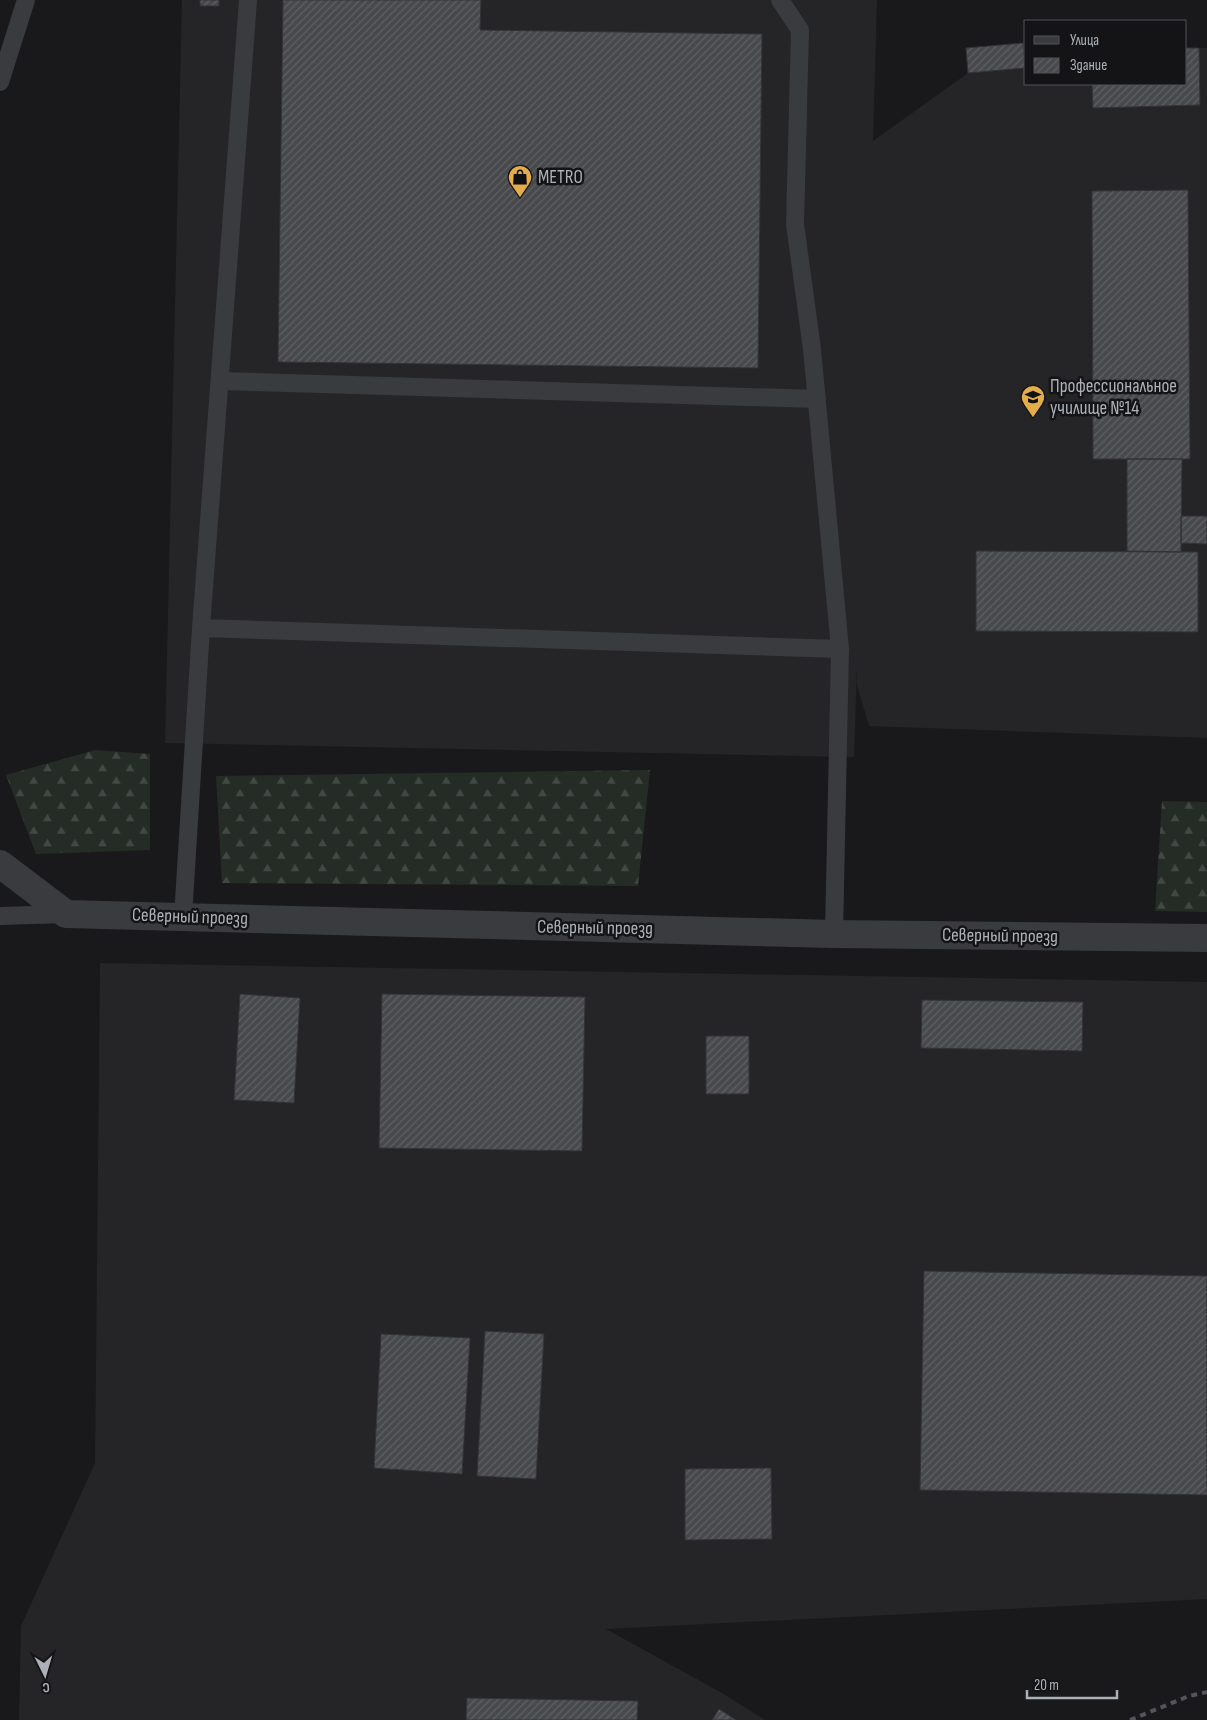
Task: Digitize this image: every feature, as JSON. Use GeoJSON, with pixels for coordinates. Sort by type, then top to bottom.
{"type":"FeatureCollection","features":[{"type":"Feature","properties":{"kind":"street"},"geometry":{"type":"LineString","coordinates":[[0,864],[66,914]]}},
{"type":"Feature","properties":{"kind":"street","name":"Северный проезд"},"geometry":{"type":"LineString","coordinates":[[66,914],[834,934],[1207,938]]}},
{"type":"Feature","properties":{"kind":"lane"},"geometry":{"type":"LineString","coordinates":[[0,82],[26,0]]}},
{"type":"Feature","properties":{"kind":"lane"},"geometry":{"type":"LineString","coordinates":[[183,917],[201,628],[248,0]]}},
{"type":"Feature","properties":{"kind":"lane"},"geometry":{"type":"LineString","coordinates":[[780,0],[800,30],[795,224],[812,349],[840,649],[834,934]]}},
{"type":"Feature","properties":{"kind":"lane"},"geometry":{"type":"LineString","coordinates":[[220,380],[817,399]]}},
{"type":"Feature","properties":{"kind":"lane"},"geometry":{"type":"LineString","coordinates":[[201,628],[840,649]]}},
{"type":"Feature","properties":{"kind":"lane"},"geometry":{"type":"LineString","coordinates":[[0,916],[66,914]]}},
{"type":"Feature","properties":{"kind":"shaded area"},"geometry":{"type":"Polygon","coordinates":[[[182,0],[877,0],[873,141],[968,73],[966,48],[1024,43],[1024,85],[1187,85],[1187,48],[1207,48],[1207,738],[869,726],[857,685],[857,667],[854,757],[165,743],[182,0]]]}},
{"type":"Feature","properties":{"kind":"shaded area"},"geometry":{"type":"Polygon","coordinates":[[[100,963],[1207,982],[1207,1599],[606,1629],[722,1693],[765,1720],[19,1720],[21,1626],[95,1463],[100,963]]]}},
{"type":"Feature","properties":{"kind":"green space"},"geometry":{"type":"Polygon","coordinates":[[[95,750],[150,754],[150,850],[36,854],[6,775],[95,750]]]}},
{"type":"Feature","properties":{"kind":"green space"},"geometry":{"type":"Polygon","coordinates":[[[650,770],[638,886],[222,883],[216,776],[650,770]]]}},
{"type":"Feature","properties":{"kind":"green space"},"geometry":{"type":"Polygon","coordinates":[[[1162,801],[1207,802],[1207,912],[1155,911],[1162,801]]]}},
{"type":"Feature","properties":{"kind":"building"},"geometry":{"type":"Polygon","coordinates":[[[200,0],[219,0],[219,6],[200,6],[200,0]]]}},
{"type":"Feature","properties":{"kind":"building","name":"METRO"},"geometry":{"type":"Polygon","coordinates":[[[283,0],[481,0],[480,30],[762,34],[758,368],[278,362],[283,0]]]}},
{"type":"Feature","properties":{"kind":"building"},"geometry":{"type":"Polygon","coordinates":[[[1023,43],[1024,68],[968,73],[966,48],[1023,43]]]}},
{"type":"Feature","properties":{"kind":"building"},"geometry":{"type":"Polygon","coordinates":[[[1187,48],[1199,48],[1200,105],[1093,108],[1092,85],[1187,85],[1187,48]]]}},
{"type":"Feature","properties":{"kind":"building"},"geometry":{"type":"Polygon","coordinates":[[[1188,190],[1190,459],[1093,459],[1092,191],[1188,190]]]}},
{"type":"Feature","properties":{"kind":"building"},"geometry":{"type":"Polygon","coordinates":[[[1127,459],[1182,459],[1181,552],[1127,551],[1127,459]]]}},
{"type":"Feature","properties":{"kind":"building"},"geometry":{"type":"Polygon","coordinates":[[[1181,516],[1207,516],[1207,544],[1181,543],[1181,516]]]}},
{"type":"Feature","properties":{"kind":"building"},"geometry":{"type":"Polygon","coordinates":[[[976,551],[1198,552],[1198,632],[976,631],[976,551]]]}},
{"type":"Feature","properties":{"kind":"building"},"geometry":{"type":"Polygon","coordinates":[[[240,994],[300,998],[294,1103],[234,1100],[240,994]]]}},
{"type":"Feature","properties":{"kind":"building"},"geometry":{"type":"Polygon","coordinates":[[[382,994],[585,997],[582,1151],[379,1148],[382,994]]]}},
{"type":"Feature","properties":{"kind":"building"},"geometry":{"type":"Polygon","coordinates":[[[922,1000],[1083,1002],[1082,1051],[921,1048],[922,1000]]]}},
{"type":"Feature","properties":{"kind":"building"},"geometry":{"type":"Polygon","coordinates":[[[706,1036],[749,1036],[749,1094],[706,1094],[706,1036]]]}},
{"type":"Feature","properties":{"kind":"building"},"geometry":{"type":"Polygon","coordinates":[[[924,1271],[1207,1276],[1207,1495],[920,1490],[924,1271]]]}},
{"type":"Feature","properties":{"kind":"building"},"geometry":{"type":"Polygon","coordinates":[[[485,1331],[544,1334],[536,1479],[477,1476],[485,1331]]]}},
{"type":"Feature","properties":{"kind":"building"},"geometry":{"type":"Polygon","coordinates":[[[381,1334],[470,1338],[462,1474],[374,1468],[381,1334]]]}},
{"type":"Feature","properties":{"kind":"building"},"geometry":{"type":"Polygon","coordinates":[[[771,1468],[772,1539],[685,1540],[685,1469],[771,1468]]]}},
{"type":"Feature","properties":{"kind":"building"},"geometry":{"type":"Polygon","coordinates":[[[467,1698],[638,1701],[637,1720],[466,1720],[467,1698]]]}},
{"type":"Feature","properties":{"kind":"building"},"geometry":{"type":"Polygon","coordinates":[[[719,1709],[736,1720],[712,1720],[719,1709]]]}},
{"type":"Feature","properties":{"kind":"railway"},"geometry":{"type":"LineString","coordinates":[[1130,1720],[1189,1696],[1207,1692]]}},
{"type":"Feature","properties":{"kind":"place","name":"METRO"},"geometry":{"type":"Point","coordinates":[520,198]}},
{"type":"Feature","properties":{"kind":"place","name":"Профессиональное училище №14"},"geometry":{"type":"Point","coordinates":[1033,418]}}]}
